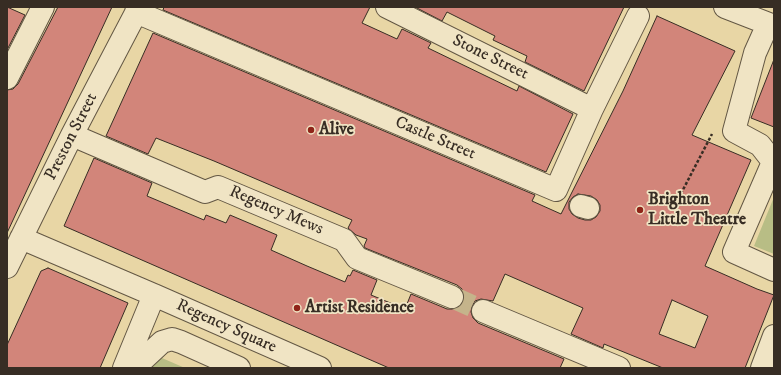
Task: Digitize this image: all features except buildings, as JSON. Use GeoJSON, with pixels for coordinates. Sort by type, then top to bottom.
{"type":"FeatureCollection","features":[{"type":"Feature","properties":{"kind":"street"},"geometry":{"type":"LineString","coordinates":[[7,78],[43,7]]}},
{"type":"Feature","properties":{"kind":"street","name":"Stone Street"},"geometry":{"type":"LineString","coordinates":[[387,7],[592,109]]}},
{"type":"Feature","properties":{"kind":"street"},"geometry":{"type":"LineString","coordinates":[[725,7],[771,25],[755,53],[734,130],[760,145],[774,163],[734,252],[774,270]]}},
{"type":"Feature","properties":{"kind":"street","name":"Castle Street"},"geometry":{"type":"LineString","coordinates":[[138,9],[574,201],[592,109],[638,16]]}},
{"type":"Feature","properties":{"kind":"street","name":"Preston Street"},"geometry":{"type":"LineString","coordinates":[[7,267],[72,135],[138,9]]}},
{"type":"Feature","properties":{"kind":"street","name":"Regency Mews"},"geometry":{"type":"LineString","coordinates":[[72,135],[205,192],[218,187],[330,234],[344,240],[357,258],[452,297]]}},
{"type":"Feature","properties":{"kind":"street","name":"Regency Square"},"geometry":{"type":"LineString","coordinates":[[21,238],[320,368]]}},
{"type":"Feature","properties":{"kind":"street","name":"Regency Square"},"geometry":{"type":"LineString","coordinates":[[124,368],[154,295]]}},
{"type":"Feature","properties":{"kind":"street"},"geometry":{"type":"LineString","coordinates":[[483,311],[619,368]]}},
{"type":"Feature","properties":{"kind":"street"},"geometry":{"type":"LineString","coordinates":[[762,368],[774,336]]}},
{"type":"Feature","properties":{"kind":"street"},"geometry":{"type":"LineString","coordinates":[[134,368],[162,342],[172,339],[239,368]]}},
{"type":"Feature","properties":{"kind":"path"},"geometry":{"type":"LineString","coordinates":[[674,207],[714,130],[734,130]]}},
{"type":"Feature","properties":{"kind":"green space"},"geometry":{"type":"Polygon","coordinates":[[[774,197],[774,254],[754,246],[774,197]]]}},
{"type":"Feature","properties":{"kind":"green space"},"geometry":{"type":"Polygon","coordinates":[[[155,355],[185,368],[150,368],[155,355]]]}},
{"type":"Feature","properties":{"kind":"tunnel"},"geometry":{"type":"LineString","coordinates":[[452,297],[483,311]]}},
{"type":"Feature","properties":{"kind":"place","name":"Alive"},"geometry":{"type":"Point","coordinates":[311,130]}},
{"type":"Feature","properties":{"kind":"place","name":"Brighton Little Theatre"},"geometry":{"type":"Point","coordinates":[640,210]}},
{"type":"Feature","properties":{"kind":"place","name":"Artist Residence"},"geometry":{"type":"Point","coordinates":[297,308]}}]}
